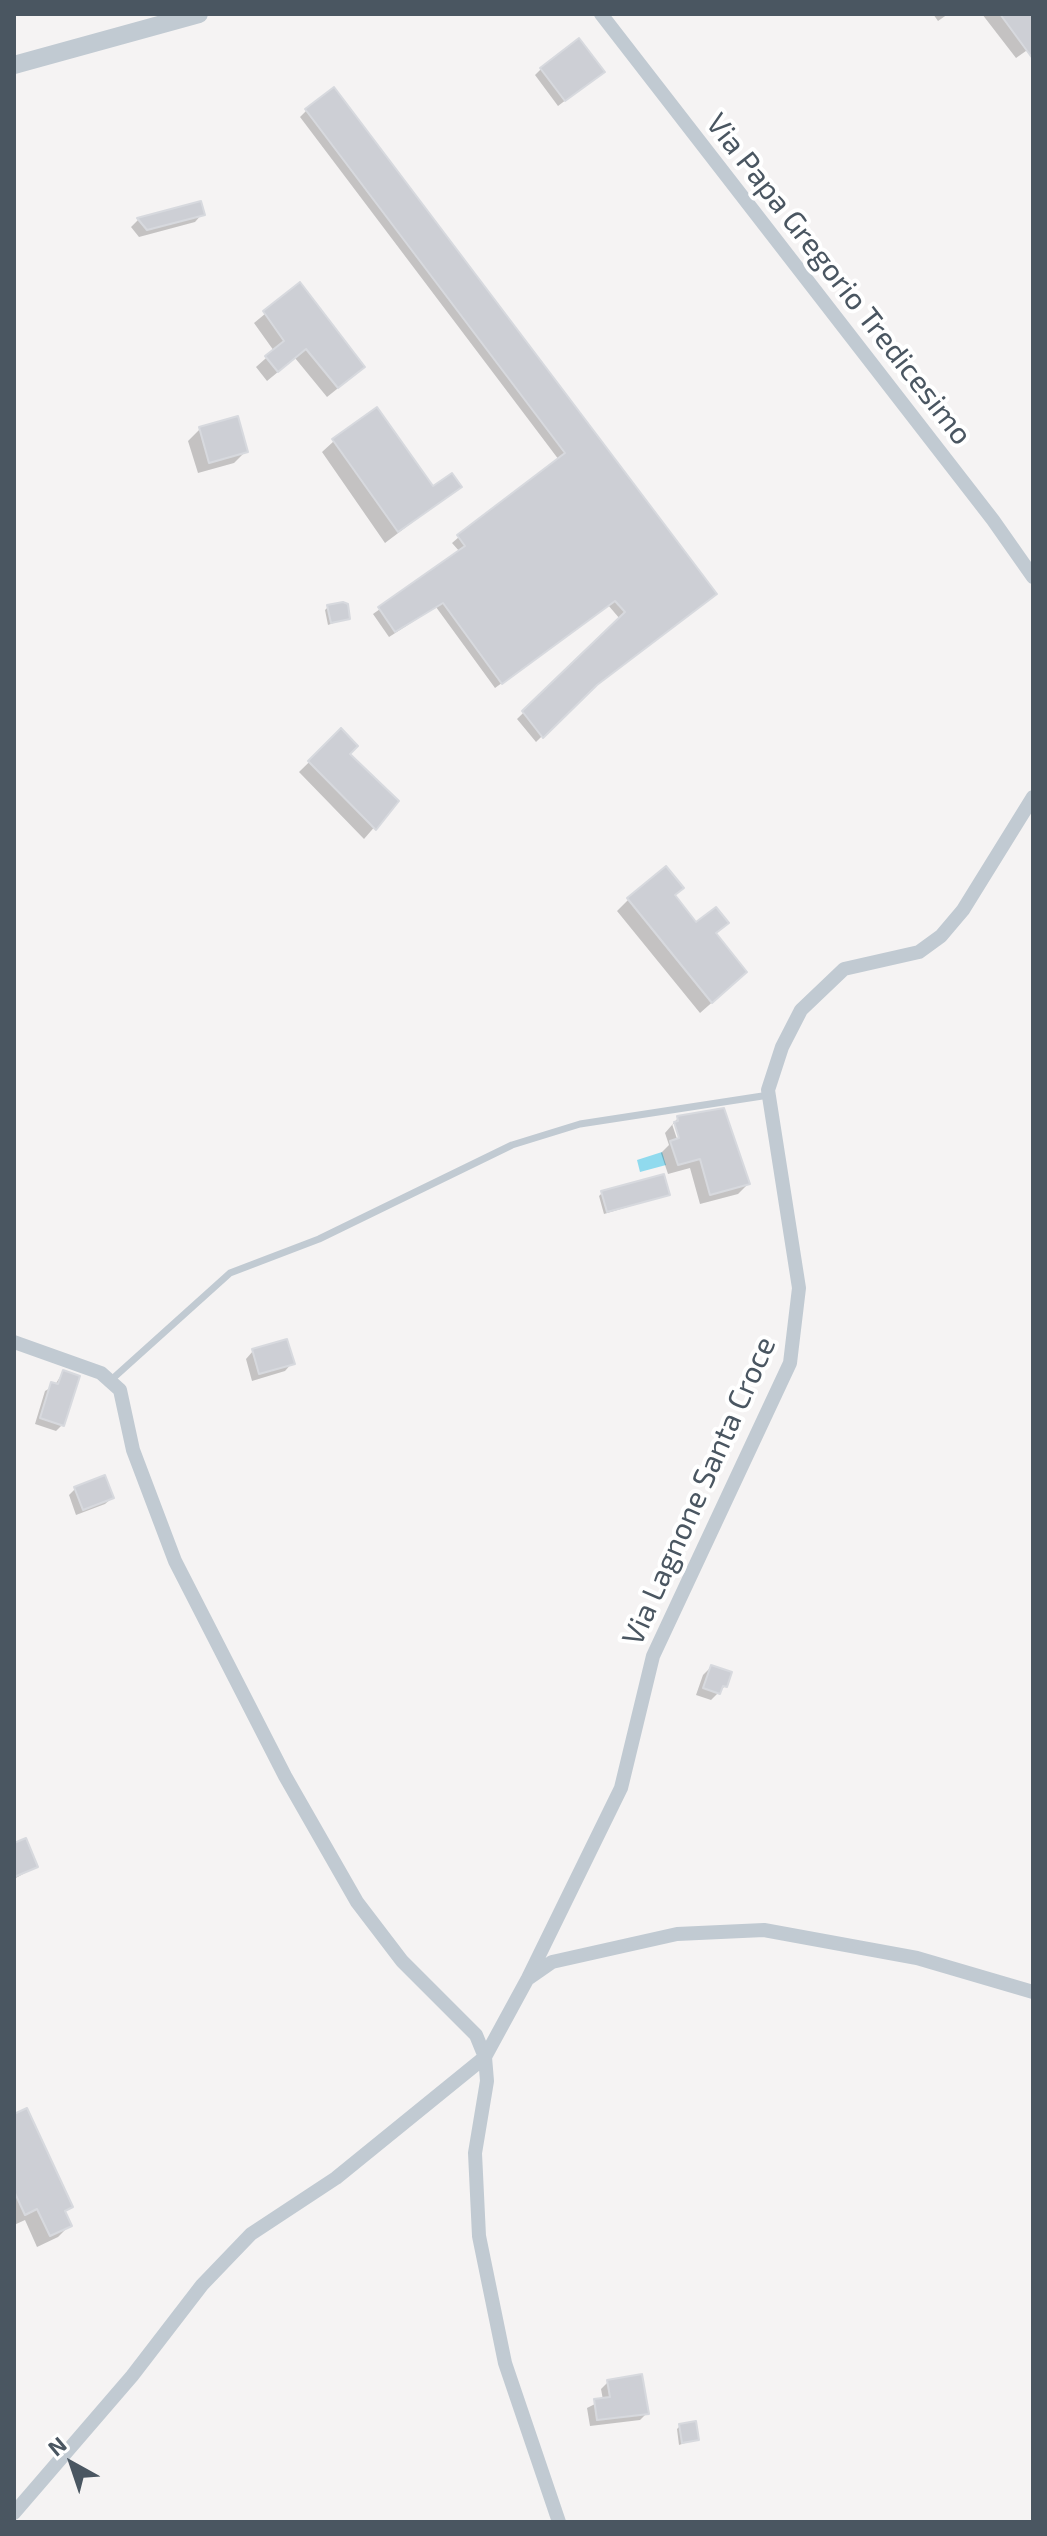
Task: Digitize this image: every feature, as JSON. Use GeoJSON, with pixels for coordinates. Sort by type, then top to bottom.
{"type":"FeatureCollection","features":[{"type":"Feature","properties":{"kind":"street"},"geometry":{"type":"LineString","coordinates":[[14,65],[199,14]]}},
{"type":"Feature","properties":{"kind":"street","name":"Via Papa Gregorio Tredicesimo"},"geometry":{"type":"LineString","coordinates":[[601,14],[993,520],[1033,577]]}},
{"type":"Feature","properties":{"kind":"street","name":"Via Lagnone Santa Croce"},"geometry":{"type":"LineString","coordinates":[[485,2057],[528,1978],[621,1788],[653,1656],[790,1363],[799,1288],[769,1095],[782,1047],[801,1010],[820,987],[844,969],[919,952],[941,936],[963,910],[1033,797]]}},
{"type":"Feature","properties":{"kind":"street"},"geometry":{"type":"LineString","coordinates":[[14,1342],[72,1361],[110,1381],[120,1390],[133,1450],[175,1561],[285,1776],[357,1902],[402,1961],[476,2035],[485,2057],[486,2096],[475,2153],[474,2184],[479,2236],[505,2363],[559,2522]]}},
{"type":"Feature","properties":{"kind":"street"},"geometry":{"type":"LineString","coordinates":[[528,1978],[552,1962],[677,1934],[764,1930],[917,1958],[1033,1992]]}},
{"type":"Feature","properties":{"kind":"street"},"geometry":{"type":"LineString","coordinates":[[14,2513],[132,2376],[202,2285],[251,2234],[336,2178],[485,2057]]}},
{"type":"Feature","properties":{"kind":"lane"},"geometry":{"type":"LineString","coordinates":[[110,1381],[230,1273],[319,1239],[512,1145],[580,1124],[769,1095]]}},
{"type":"Feature","properties":{"kind":"water"},"geometry":{"type":"Polygon","coordinates":[[[662,1152],[666,1165],[640,1172],[637,1160],[662,1152]]]}},
{"type":"Feature","properties":{"kind":"building"},"geometry":{"type":"Polygon","coordinates":[[[1000,14],[1033,14],[1033,59],[1000,14]]]}},
{"type":"Feature","properties":{"kind":"building"},"geometry":{"type":"Polygon","coordinates":[[[579,38],[605,72],[565,101],[540,68],[579,38]]]}},
{"type":"Feature","properties":{"kind":"building"},"geometry":{"type":"Polygon","coordinates":[[[334,87],[717,594],[597,685],[543,738],[522,711],[625,612],[615,601],[502,684],[443,603],[395,632],[378,607],[465,546],[457,535],[565,453],[305,109],[334,87]]]}},
{"type":"Feature","properties":{"kind":"building"},"geometry":{"type":"Polygon","coordinates":[[[201,201],[205,215],[147,230],[137,218],[201,201]]]}},
{"type":"Feature","properties":{"kind":"building"},"geometry":{"type":"Polygon","coordinates":[[[300,282],[365,367],[338,388],[306,349],[278,372],[265,356],[284,341],[263,311],[300,282]]]}},
{"type":"Feature","properties":{"kind":"building"},"geometry":{"type":"Polygon","coordinates":[[[377,407],[433,486],[452,473],[462,487],[398,532],[332,439],[377,407]]]}},
{"type":"Feature","properties":{"kind":"building"},"geometry":{"type":"Polygon","coordinates":[[[238,416],[248,452],[209,463],[199,427],[238,416]]]}},
{"type":"Feature","properties":{"kind":"building"},"geometry":{"type":"Polygon","coordinates":[[[348,604],[350,619],[331,623],[327,605],[348,604]]]}},
{"type":"Feature","properties":{"kind":"building"},"geometry":{"type":"Polygon","coordinates":[[[341,728],[358,746],[350,754],[399,801],[376,830],[308,761],[341,728]]]}},
{"type":"Feature","properties":{"kind":"building"},"geometry":{"type":"Polygon","coordinates":[[[666,866],[684,888],[675,895],[696,922],[716,907],[729,923],[716,933],[747,972],[712,1003],[627,898],[666,866]]]}},
{"type":"Feature","properties":{"kind":"building"},"geometry":{"type":"Polygon","coordinates":[[[724,1108],[750,1184],[710,1195],[700,1159],[678,1165],[670,1141],[679,1138],[674,1122],[678,1121],[677,1116],[724,1108]]]}},
{"type":"Feature","properties":{"kind":"building"},"geometry":{"type":"Polygon","coordinates":[[[664,1174],[670,1195],[607,1212],[601,1191],[664,1174]]]}},
{"type":"Feature","properties":{"kind":"building"},"geometry":{"type":"Polygon","coordinates":[[[287,1339],[295,1364],[259,1374],[252,1349],[287,1339]]]}},
{"type":"Feature","properties":{"kind":"building"},"geometry":{"type":"Polygon","coordinates":[[[63,1370],[80,1376],[64,1426],[40,1418],[51,1382],[58,1384],[63,1370]]]}},
{"type":"Feature","properties":{"kind":"building"},"geometry":{"type":"Polygon","coordinates":[[[105,1475],[114,1498],[83,1510],[74,1487],[105,1475]]]}},
{"type":"Feature","properties":{"kind":"building"},"geometry":{"type":"Polygon","coordinates":[[[711,1665],[732,1672],[727,1687],[723,1686],[720,1694],[703,1688],[711,1665]]]}},
{"type":"Feature","properties":{"kind":"building"},"geometry":{"type":"Polygon","coordinates":[[[26,1838],[38,1867],[14,1877],[14,1843],[26,1838]]]}},
{"type":"Feature","properties":{"kind":"building"},"geometry":{"type":"Polygon","coordinates":[[[27,2108],[73,2207],[65,2211],[72,2226],[50,2236],[37,2209],[25,2215],[14,2191],[14,2114],[27,2108]]]}},
{"type":"Feature","properties":{"kind":"building"},"geometry":{"type":"Polygon","coordinates":[[[642,2374],[649,2414],[597,2420],[594,2399],[610,2397],[607,2380],[642,2374]]]}},
{"type":"Feature","properties":{"kind":"building"},"geometry":{"type":"Polygon","coordinates":[[[696,2421],[699,2440],[682,2443],[679,2424],[696,2421]]]}}]}
